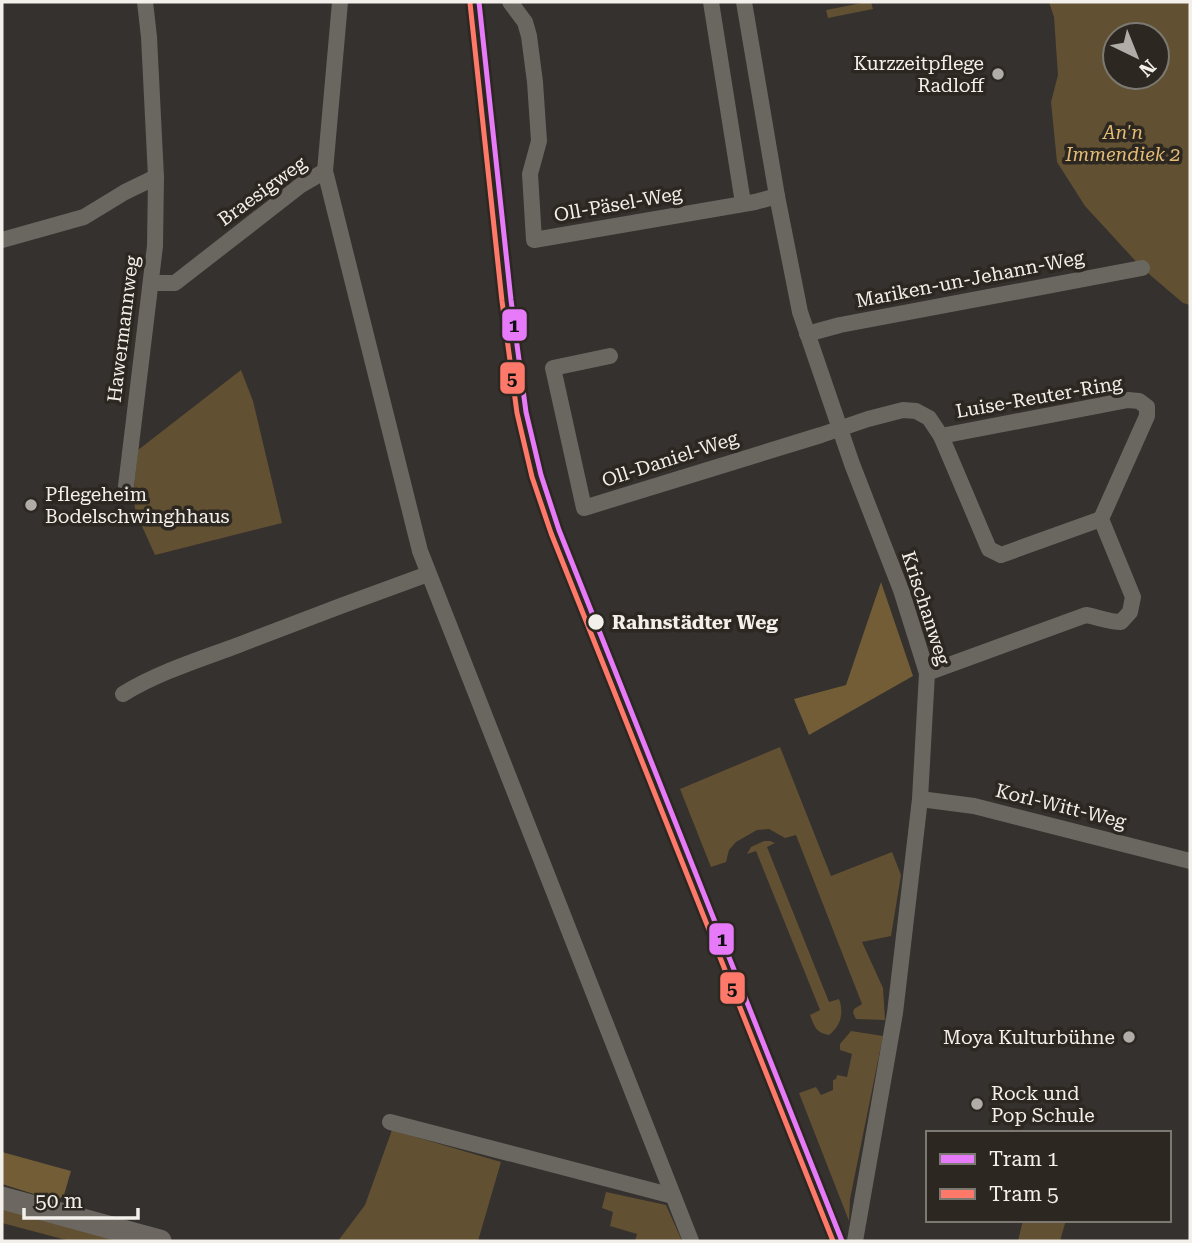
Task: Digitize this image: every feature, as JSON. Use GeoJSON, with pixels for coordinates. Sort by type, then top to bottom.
{"type":"FeatureCollection","features":[{"type":"Feature","properties":{"kind":"street","name":"Hawermannweg"},"geometry":{"type":"LineString","coordinates":[[126,486],[155,246],[156,177],[145,2]]}},
{"type":"Feature","properties":{"kind":"street","name":"Braesigweg"},"geometry":{"type":"LineString","coordinates":[[151,283],[175,283],[301,185],[325,171],[340,2]]}},
{"type":"Feature","properties":{"kind":"street","name":"Oll-Päsel-Weg"},"geometry":{"type":"LineString","coordinates":[[510,2],[525,22],[535,82],[540,141],[530,174],[534,240],[777,196]]}},
{"type":"Feature","properties":{"kind":"street"},"geometry":{"type":"LineString","coordinates":[[711,2],[743,203]]}},
{"type":"Feature","properties":{"kind":"street","name":"Krischanweg"},"geometry":{"type":"LineString","coordinates":[[744,2],[800,312],[852,464],[901,590],[927,673],[920,799],[895,1013],[855,1241]]}},
{"type":"Feature","properties":{"kind":"street"},"geometry":{"type":"LineString","coordinates":[[325,171],[408,507],[428,574],[691,1241]]}},
{"type":"Feature","properties":{"kind":"street"},"geometry":{"type":"LineString","coordinates":[[2,240],[84,217],[156,177]]}},
{"type":"Feature","properties":{"kind":"street","name":"Mariken-un-Jehann-Weg"},"geometry":{"type":"LineString","coordinates":[[807,334],[840,325],[1142,268]]}},
{"type":"Feature","properties":{"kind":"street","name":"Oll-Daniel-Weg"},"geometry":{"type":"LineString","coordinates":[[610,356],[553,368],[584,508],[841,428]]}},
{"type":"Feature","properties":{"kind":"street","name":"Luise-Reuter-Ring"},"geometry":{"type":"LineString","coordinates":[[841,428],[903,410],[916,411],[929,418],[941,436],[989,549],[1002,555],[1101,519],[1147,416],[1146,407],[1139,401],[1128,400],[941,436]]}},
{"type":"Feature","properties":{"kind":"street"},"geometry":{"type":"LineString","coordinates":[[927,673],[1086,615],[1121,622],[1130,612],[1133,597],[1101,519]]}},
{"type":"Feature","properties":{"kind":"street"},"geometry":{"type":"LineString","coordinates":[[123,695],[136,686],[183,666],[428,574]]}},
{"type":"Feature","properties":{"kind":"street","name":"Korl-Witt-Weg"},"geometry":{"type":"LineString","coordinates":[[920,799],[974,806],[1190,860]]}},
{"type":"Feature","properties":{"kind":"street"},"geometry":{"type":"LineString","coordinates":[[390,1122],[673,1196]]}},
{"type":"Feature","properties":{"kind":"street"},"geometry":{"type":"LineString","coordinates":[[2,1198],[160,1241]]}},
{"type":"Feature","properties":{"kind":"green space"},"geometry":{"type":"Polygon","coordinates":[[[871,2],[873,9],[828,18],[826,10],[871,2]]]}},
{"type":"Feature","properties":{"kind":"green space","name":"An'n Immendiek 2"},"geometry":{"type":"Polygon","coordinates":[[[1049,2],[1190,2],[1190,305],[1183,303],[1142,268],[1085,206],[1057,162],[1051,102],[1058,75],[1054,17],[1049,2]]]}},
{"type":"Feature","properties":{"kind":"green space"},"geometry":{"type":"Polygon","coordinates":[[[241,370],[253,401],[282,523],[155,555],[136,513],[133,497],[138,450],[241,370]]]}},
{"type":"Feature","properties":{"kind":"green space"},"geometry":{"type":"Polygon","coordinates":[[[780,747],[831,876],[892,852],[901,875],[891,936],[862,942],[883,988],[885,1020],[856,1019],[853,1013],[854,1009],[862,1004],[796,835],[785,838],[769,829],[757,830],[736,842],[729,850],[726,862],[711,867],[680,789],[780,747]]]}},
{"type":"Feature","properties":{"kind":"green space"},"geometry":{"type":"Polygon","coordinates":[[[764,841],[775,843],[767,847],[829,1002],[839,999],[840,1019],[829,1035],[818,1031],[810,1015],[820,1010],[756,851],[747,854],[751,847],[764,841]]]}},
{"type":"Feature","properties":{"kind":"green space"},"geometry":{"type":"Polygon","coordinates":[[[851,1031],[883,1036],[850,1199],[849,1221],[799,1093],[816,1087],[821,1095],[833,1090],[833,1080],[837,1075],[847,1077],[852,1054],[840,1050],[840,1044],[851,1031]]]}},
{"type":"Feature","properties":{"kind":"green space"},"geometry":{"type":"Polygon","coordinates":[[[392,1130],[501,1162],[478,1241],[338,1241],[365,1205],[392,1130]]]}},
{"type":"Feature","properties":{"kind":"green space"},"geometry":{"type":"Polygon","coordinates":[[[606,1192],[666,1205],[682,1241],[635,1241],[637,1234],[610,1226],[613,1212],[602,1208],[606,1192]]]}},
{"type":"Feature","properties":{"kind":"green space"},"geometry":{"type":"Polygon","coordinates":[[[2,1206],[129,1241],[70,1241],[2,1223],[2,1206]]]}},
{"type":"Feature","properties":{"kind":"green space"},"geometry":{"type":"Polygon","coordinates":[[[1023,1222],[1065,1222],[1060,1241],[1018,1241],[1023,1222]]]}},
{"type":"Feature","properties":{"kind":"shaded area"},"geometry":{"type":"Polygon","coordinates":[[[881,582],[913,676],[809,735],[794,699],[846,685],[881,582]]]}},
{"type":"Feature","properties":{"kind":"shaded area"},"geometry":{"type":"Polygon","coordinates":[[[2,1152],[71,1171],[64,1195],[56,1201],[2,1184],[2,1152]]]}},
{"type":"Feature","properties":{"kind":"tram line","name":"1"},"geometry":{"type":"LineString","coordinates":[[479,2],[511,300],[526,412],[541,475],[559,530],[842,1241]]}},
{"type":"Feature","properties":{"kind":"tram line","name":"5"},"geometry":{"type":"LineString","coordinates":[[470,3],[502,301],[517,413],[532,477],[551,533],[833,1241]]}},
{"type":"Feature","properties":{"kind":"place","name":"Kurzzeitpflege Radloff"},"geometry":{"type":"Point","coordinates":[998,74]}},
{"type":"Feature","properties":{"kind":"place","name":"Pflegeheim Bodelschwinghhaus"},"geometry":{"type":"Point","coordinates":[31,505]}},
{"type":"Feature","properties":{"kind":"place","name":"Rahnstädter Weg"},"geometry":{"type":"Point","coordinates":[596,622]}},
{"type":"Feature","properties":{"kind":"place","name":"Moya Kulturbühne"},"geometry":{"type":"Point","coordinates":[1129,1037]}},
{"type":"Feature","properties":{"kind":"place","name":"Rock und Pop Schule"},"geometry":{"type":"Point","coordinates":[977,1104]}}]}
